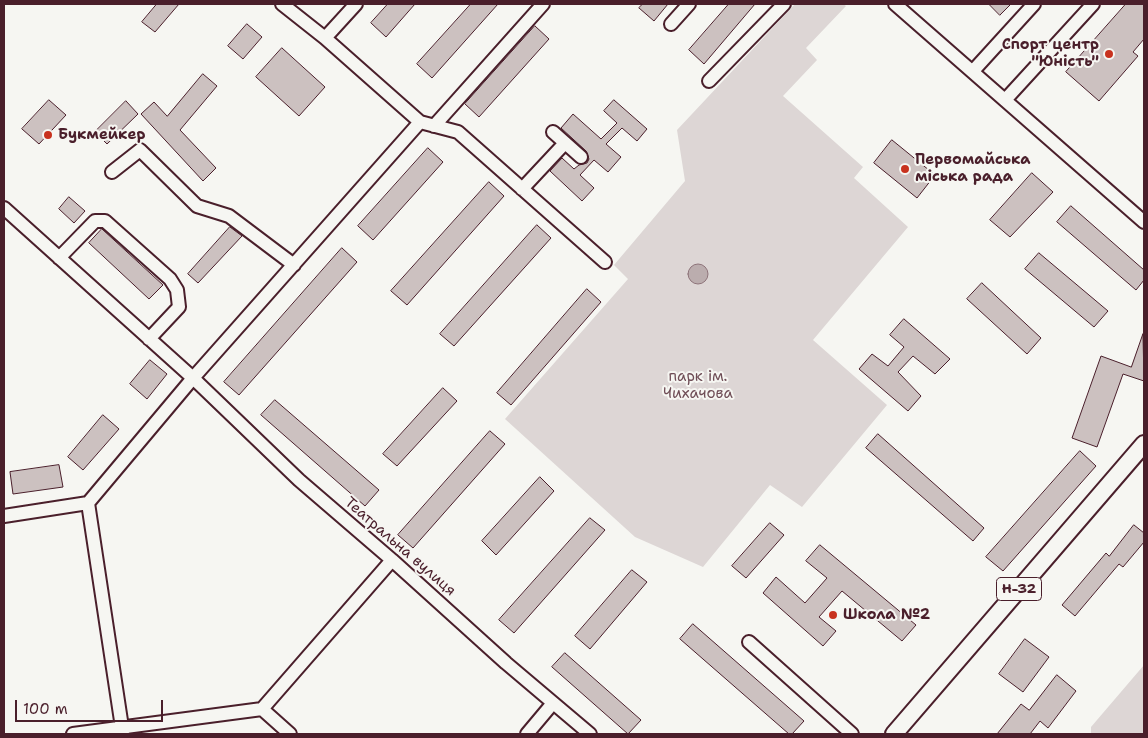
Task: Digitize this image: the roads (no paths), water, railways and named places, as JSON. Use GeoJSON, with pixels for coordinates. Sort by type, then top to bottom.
{"type":"FeatureCollection","features":[{"type":"Feature","properties":{"kind":"main road","name":"Н-32"},"geometry":{"type":"LineString","coordinates":[[894,734],[1144,444]]}},
{"type":"Feature","properties":{"kind":"street"},"geometry":{"type":"LineString","coordinates":[[282,4],[325,38],[420,122],[458,132],[605,262]]}},
{"type":"Feature","properties":{"kind":"street"},"geometry":{"type":"LineString","coordinates":[[325,38],[356,4]]}},
{"type":"Feature","properties":{"kind":"street"},"geometry":{"type":"LineString","coordinates":[[434,126],[543,4]]}},
{"type":"Feature","properties":{"kind":"street"},"geometry":{"type":"LineString","coordinates":[[671,24],[689,4]]}},
{"type":"Feature","properties":{"kind":"street"},"geometry":{"type":"LineString","coordinates":[[709,81],[784,4]]}},
{"type":"Feature","properties":{"kind":"street"},"geometry":{"type":"LineString","coordinates":[[895,4],[1006,99],[1144,222]]}},
{"type":"Feature","properties":{"kind":"street"},"geometry":{"type":"LineString","coordinates":[[973,71],[1034,4]]}},
{"type":"Feature","properties":{"kind":"street"},"geometry":{"type":"LineString","coordinates":[[1006,99],[1093,4]]}},
{"type":"Feature","properties":{"kind":"street"},"geometry":{"type":"LineString","coordinates":[[4,516],[88,503],[193,378],[420,122]]}},
{"type":"Feature","properties":{"kind":"street"},"geometry":{"type":"LineString","coordinates":[[553,132],[581,157]]}},
{"type":"Feature","properties":{"kind":"street"},"geometry":{"type":"LineString","coordinates":[[522,189],[565,143]]}},
{"type":"Feature","properties":{"kind":"street"},"geometry":{"type":"LineString","coordinates":[[112,172],[140,150],[197,206],[230,216],[294,264]]}},
{"type":"Feature","properties":{"kind":"street","name":"Театральна вулиця"},"geometry":{"type":"LineString","coordinates":[[4,208],[193,378],[299,480],[590,734]]}},
{"type":"Feature","properties":{"kind":"street"},"geometry":{"type":"LineString","coordinates":[[59,258],[95,221],[105,221],[170,279],[177,290],[179,307],[149,339]]}},
{"type":"Feature","properties":{"kind":"street"},"geometry":{"type":"LineString","coordinates":[[88,503],[122,730]]}},
{"type":"Feature","properties":{"kind":"street"},"geometry":{"type":"LineString","coordinates":[[73,734],[122,730],[262,709],[392,560]]}},
{"type":"Feature","properties":{"kind":"street"},"geometry":{"type":"LineString","coordinates":[[749,642],[852,734]]}},
{"type":"Feature","properties":{"kind":"street"},"geometry":{"type":"LineString","coordinates":[[527,734],[553,703]]}},
{"type":"Feature","properties":{"kind":"street"},"geometry":{"type":"LineString","coordinates":[[262,709],[290,734]]}},
{"type":"Feature","properties":{"kind":"place","name":"Спорт центр \"Юність\""},"geometry":{"type":"Point","coordinates":[1109,54]}},
{"type":"Feature","properties":{"kind":"place","name":"Букмейкер"},"geometry":{"type":"Point","coordinates":[48,135]}},
{"type":"Feature","properties":{"kind":"place","name":"Первомайська міська рада"},"geometry":{"type":"Point","coordinates":[905,169]}},
{"type":"Feature","properties":{"kind":"place","name":"Школа №2"},"geometry":{"type":"Point","coordinates":[833,615]}},
{"type":"Feature","properties":{"kind":"park label","name":"парк ім. Чихачова"},"geometry":{"type":"Point","coordinates":[698,386]}}]}
